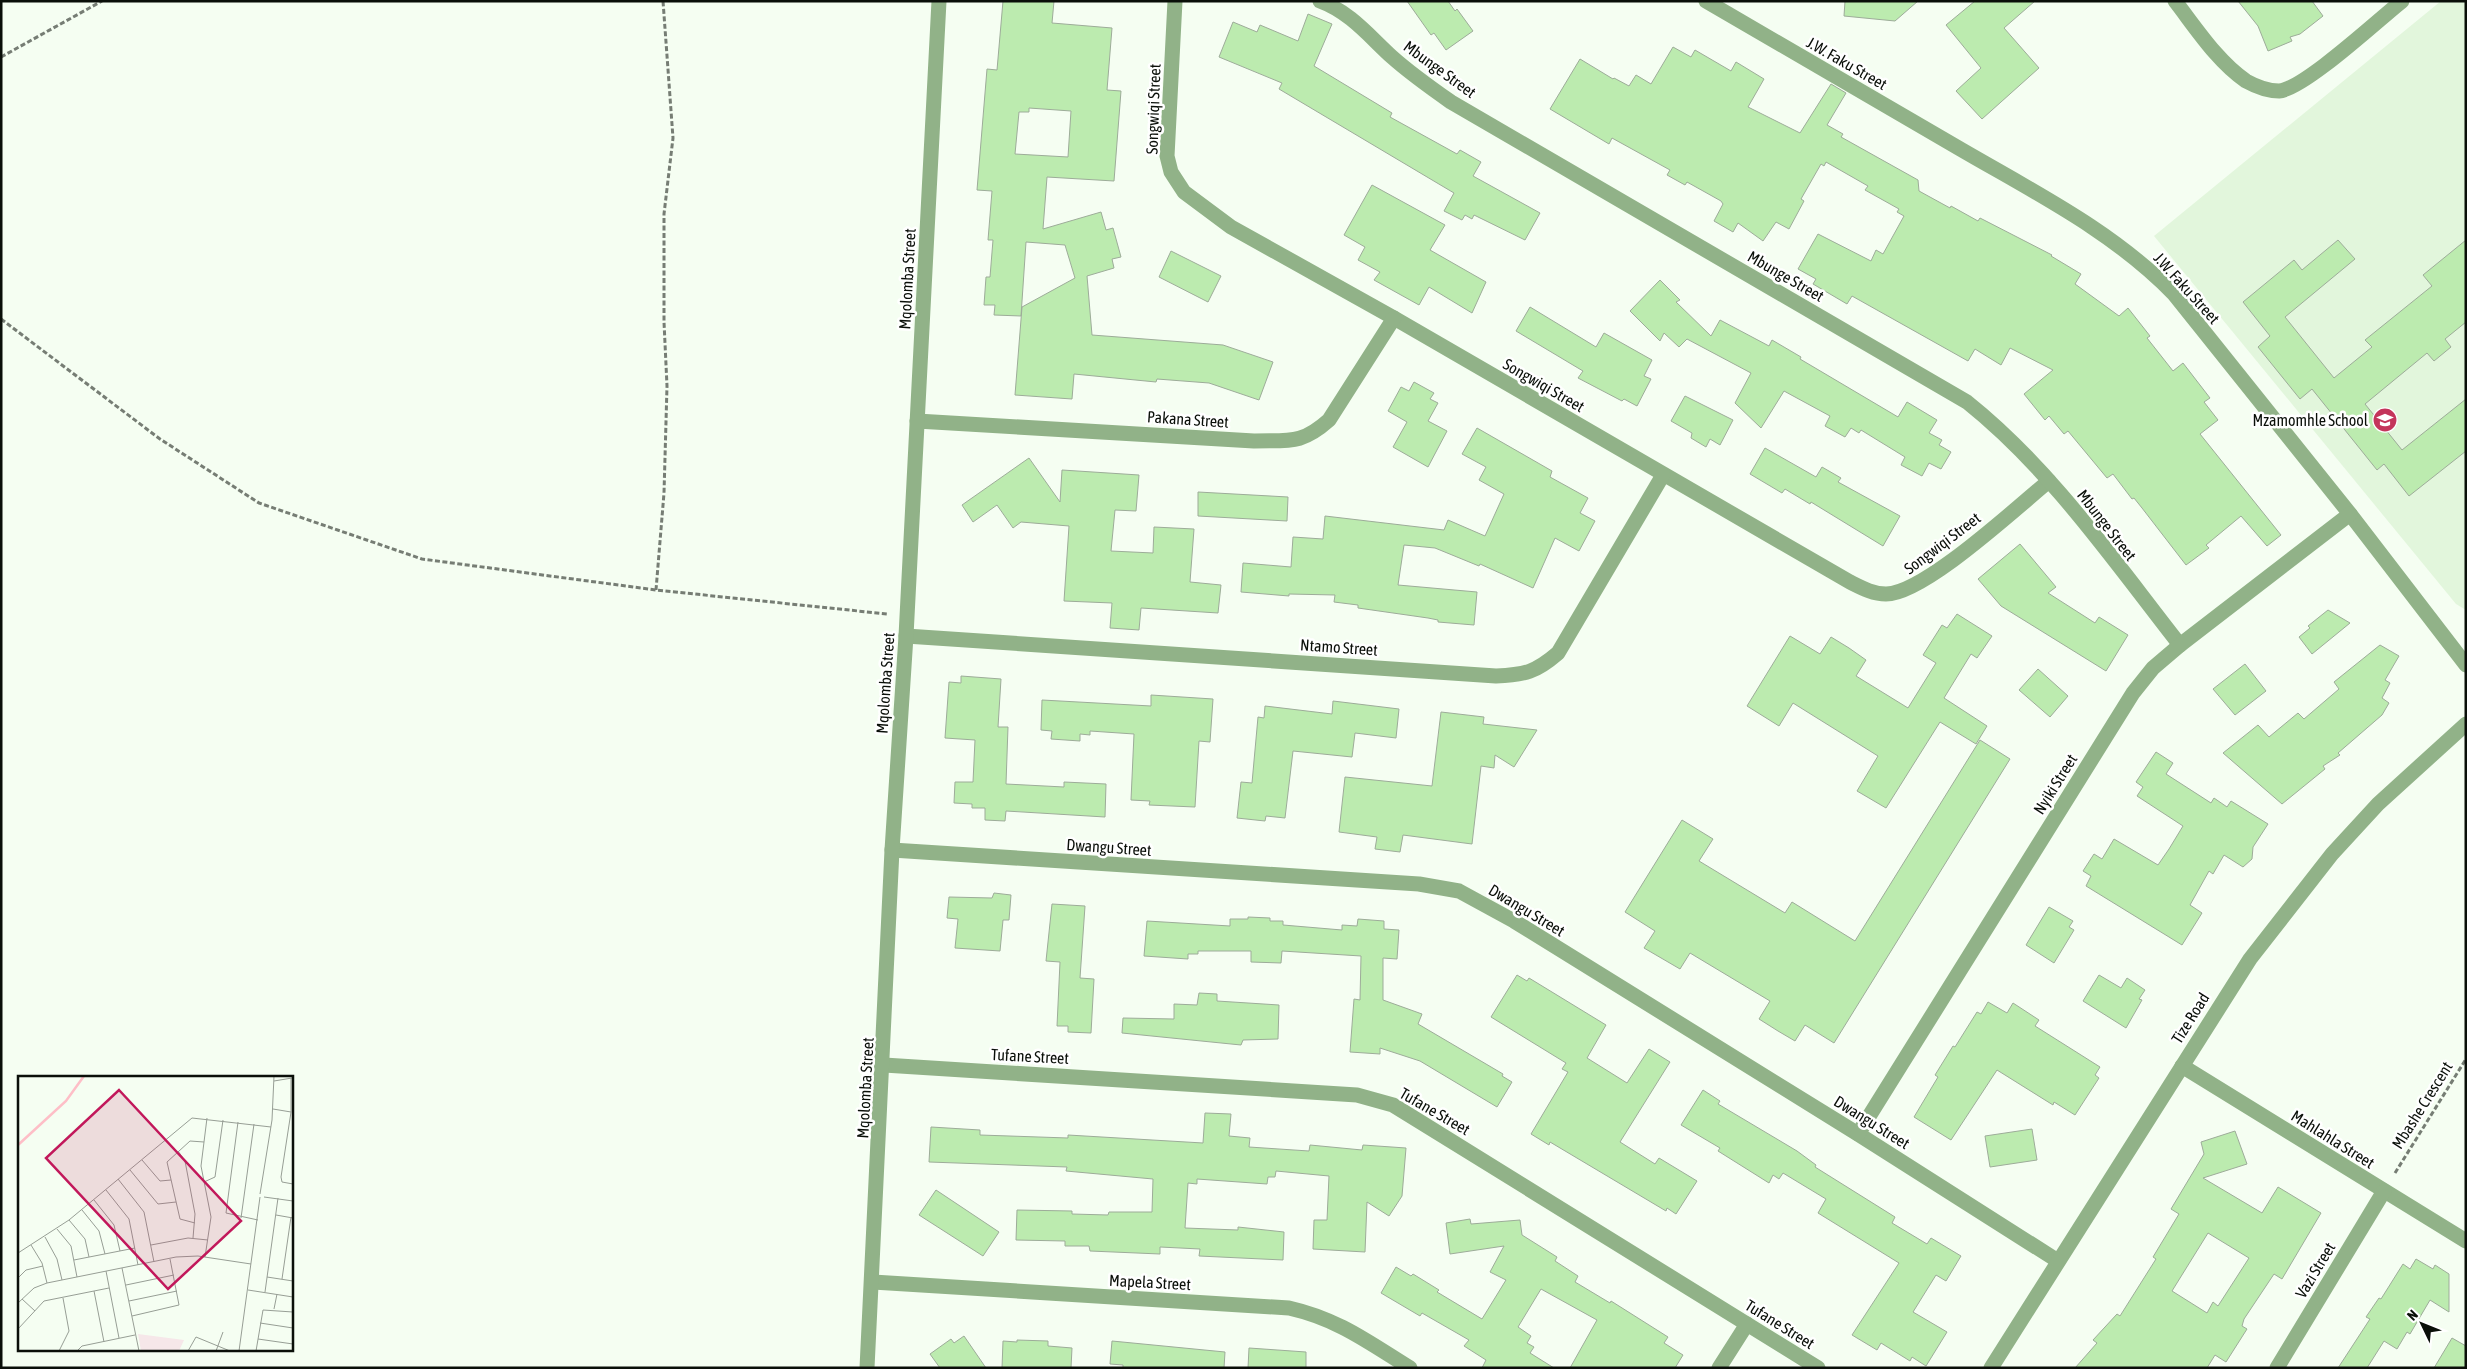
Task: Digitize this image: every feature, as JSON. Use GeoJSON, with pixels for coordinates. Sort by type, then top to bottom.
{"type":"FeatureCollection","features":[{"type":"Feature","properties":{"kind":"street","name":"Mqolomba Street"},"geometry":{"type":"LineString","coordinates":[[868,1368],[884,1064],[892,850],[906,636],[939,1]]}},
{"type":"Feature","properties":{"kind":"street","name":"Songwiqi Street"},"geometry":{"type":"LineString","coordinates":[[1175,1],[1167,156],[1176,182],[1184,192],[1231,227],[1394,318],[1663,476],[1850,582],[1870,592],[1886,594],[1901,592],[1915,586],[1936,572],[2050,480]]}},
{"type":"Feature","properties":{"kind":"street","name":"Mbunge Street"},"geometry":{"type":"LineString","coordinates":[[1320,1],[1333,6],[1349,16],[1399,63],[1451,102],[1967,402],[1988,419],[2050,480],[2180,645]]}},
{"type":"Feature","properties":{"kind":"street","name":"J.W. Faku Street"},"geometry":{"type":"LineString","coordinates":[[1706,1],[1723,5],[2042,196],[2126,250],[2149,268],[2174,294],[2350,514],[2466,665]]}},
{"type":"Feature","properties":{"kind":"street"},"geometry":{"type":"LineString","coordinates":[[2175,1],[2231,68],[2247,81],[2262,88],[2279,91],[2294,86],[2314,73],[2402,1]]}},
{"type":"Feature","properties":{"kind":"street","name":"Pakana Street"},"geometry":{"type":"LineString","coordinates":[[917,421],[1254,440],[1299,440],[1314,433],[1329,420],[1394,318]]}},
{"type":"Feature","properties":{"kind":"street","name":"Ntamo Street"},"geometry":{"type":"LineString","coordinates":[[906,636],[1496,676],[1521,675],[1541,668],[1558,653],[1663,476]]}},
{"type":"Feature","properties":{"kind":"street","name":"Nyiki Street"},"geometry":{"type":"LineString","coordinates":[[1858,1134],[2133,693],[2153,668],[2180,645],[2350,514]]}},
{"type":"Feature","properties":{"kind":"street","name":"Tize Road"},"geometry":{"type":"LineString","coordinates":[[1991,1368],[2250,959],[2332,854],[2378,804],[2466,724]]}},
{"type":"Feature","properties":{"kind":"street","name":"Dwangu Street"},"geometry":{"type":"LineString","coordinates":[[892,850],[1419,884],[1459,892],[1514,922],[1858,1134],[2058,1261]]}},
{"type":"Feature","properties":{"kind":"street","name":"Tufane Street"},"geometry":{"type":"LineString","coordinates":[[884,1064],[1357,1095],[1393,1105],[1818,1368]]}},
{"type":"Feature","properties":{"kind":"street","name":"Mahlahla Street"},"geometry":{"type":"LineString","coordinates":[[2182,1066],[2466,1241]]}},
{"type":"Feature","properties":{"kind":"street","name":"Vazi Street"},"geometry":{"type":"LineString","coordinates":[[2276,1368],[2384,1191]]}},
{"type":"Feature","properties":{"kind":"street","name":"Mapela Street"},"geometry":{"type":"LineString","coordinates":[[873,1282],[1289,1308],[1323,1317],[1340,1324],[1410,1368]]}},
{"type":"Feature","properties":{"kind":"street"},"geometry":{"type":"LineString","coordinates":[[1719,1368],[1747,1324]]}},
{"type":"Feature","properties":{"kind":"path"},"geometry":{"type":"LineString","coordinates":[[1,58],[102,1]]}},
{"type":"Feature","properties":{"kind":"path"},"geometry":{"type":"LineString","coordinates":[[656,590],[664,493],[667,386],[664,322],[664,214],[673,138],[663,1]]}},
{"type":"Feature","properties":{"kind":"path"},"geometry":{"type":"LineString","coordinates":[[1,319],[160,439],[259,503],[422,559],[656,590],[907,616]]}},
{"type":"Feature","properties":{"kind":"path","name":"Mbashe Crescent"},"geometry":{"type":"LineString","coordinates":[[2384,1191],[2466,1059]]}},
{"type":"Feature","properties":{"kind":"shaded area","name":"Mzamomhle School"},"geometry":{"type":"Polygon","coordinates":[[[2441,1],[2466,1],[2466,610],[2456,604],[2154,236],[2441,1]]]}},
{"type":"Feature","properties":{"kind":"building"},"geometry":{"type":"Polygon","coordinates":[[[1003,1],[1054,1],[1052,23],[1112,28],[1107,90],[1121,91],[1114,181],[1047,177],[1043,229],[1101,212],[1106,230],[1113,228],[1121,257],[1112,259],[1114,268],[1087,276],[1092,335],[1223,345],[1273,362],[1259,400],[1209,383],[1157,379],[1156,382],[1074,374],[1072,399],[1015,395],[1022,307],[1075,278],[1065,245],[1026,242],[1021,316],[994,315],[995,305],[984,305],[986,277],[990,277],[993,240],[988,240],[992,191],[977,190],[987,69],[997,70],[1003,1]],[[1029,108],[1029,112],[1019,112],[1015,154],[1068,157],[1071,111],[1029,108]]]}},
{"type":"Feature","properties":{"kind":"building"},"geometry":{"type":"Polygon","coordinates":[[[1407,1],[1448,1],[1455,11],[1457,9],[1473,31],[1446,50],[1434,33],[1431,35],[1407,1]]]}},
{"type":"Feature","properties":{"kind":"building"},"geometry":{"type":"Polygon","coordinates":[[[1845,1],[1918,1],[1895,21],[1844,16],[1845,1]]]}},
{"type":"Feature","properties":{"kind":"building"},"geometry":{"type":"Polygon","coordinates":[[[1975,1],[2035,1],[2004,28],[2039,68],[1982,119],[1956,91],[1981,68],[1946,25],[1975,1]]]}},
{"type":"Feature","properties":{"kind":"building"},"geometry":{"type":"Polygon","coordinates":[[[2238,1],[2312,1],[2323,16],[2300,34],[2290,37],[2292,41],[2268,51],[2258,26],[2238,1]]]}},
{"type":"Feature","properties":{"kind":"building"},"geometry":{"type":"Polygon","coordinates":[[[1308,14],[1332,24],[1314,66],[1392,113],[1390,117],[1457,154],[1460,150],[1481,162],[1473,176],[1540,213],[1525,240],[1474,215],[1472,219],[1465,215],[1462,220],[1444,211],[1454,193],[1279,89],[1282,83],[1219,57],[1233,22],[1257,32],[1260,25],[1298,41],[1308,14]]]}},
{"type":"Feature","properties":{"kind":"building"},"geometry":{"type":"Polygon","coordinates":[[[1673,47],[1691,57],[1695,50],[1731,71],[1736,62],[1764,79],[1748,107],[1800,133],[1831,84],[1846,93],[1827,125],[1843,134],[1841,137],[1918,180],[1919,191],[1978,221],[1980,218],[2052,255],[2081,274],[2075,284],[2119,316],[2128,308],[2150,336],[2147,338],[2173,371],[2183,363],[2210,398],[2204,402],[2218,420],[2200,434],[2281,535],[2267,546],[2241,516],[2206,545],[2209,548],[2186,565],[2113,474],[2107,478],[2068,431],[2064,434],[2049,416],[2045,420],[2024,394],[2053,370],[2010,348],[2001,365],[1975,349],[1968,361],[1852,296],[1847,304],[1813,284],[1816,279],[1798,269],[1818,234],[1871,261],[1876,250],[1883,254],[1904,216],[1897,212],[1899,209],[1865,190],[1868,186],[1826,162],[1824,166],[1821,164],[1801,199],[1804,201],[1789,229],[1776,222],[1763,241],[1738,223],[1733,232],[1714,221],[1723,204],[1721,201],[1687,182],[1685,185],[1667,175],[1670,170],[1612,138],[1609,144],[1550,109],[1580,59],[1613,79],[1629,86],[1636,75],[1651,84],[1673,47]]]}},
{"type":"Feature","properties":{"kind":"building"},"geometry":{"type":"Polygon","coordinates":[[[1372,185],[1445,225],[1430,250],[1486,282],[1472,313],[1429,287],[1419,305],[1374,280],[1380,272],[1358,260],[1365,247],[1344,235],[1372,185]]]}},
{"type":"Feature","properties":{"kind":"building"},"geometry":{"type":"Polygon","coordinates":[[[2338,240],[2355,259],[2285,317],[2334,378],[2372,347],[2365,340],[2432,286],[2423,275],[2466,240],[2466,322],[2445,339],[2451,347],[2434,361],[2427,353],[2365,404],[2402,450],[2466,399],[2466,451],[2409,496],[2384,464],[2377,470],[2312,389],[2300,399],[2258,347],[2270,336],[2243,302],[2294,260],[2302,270],[2338,240]]]}},
{"type":"Feature","properties":{"kind":"building"},"geometry":{"type":"Polygon","coordinates":[[[1171,251],[1221,276],[1208,302],[1159,277],[1171,251]]]}},
{"type":"Feature","properties":{"kind":"building"},"geometry":{"type":"Polygon","coordinates":[[[1660,280],[1680,300],[1676,302],[1711,336],[1720,320],[1769,346],[1772,340],[1801,357],[1800,359],[1898,417],[1907,402],[1937,420],[1929,433],[1942,440],[1939,445],[1951,452],[1941,469],[1929,463],[1922,476],[1901,465],[1905,457],[1861,430],[1859,433],[1851,428],[1845,437],[1825,426],[1830,416],[1784,391],[1761,428],[1735,403],[1751,373],[1687,339],[1679,347],[1664,333],[1660,341],[1630,311],[1660,280]]]}},
{"type":"Feature","properties":{"kind":"building"},"geometry":{"type":"Polygon","coordinates":[[[1530,307],[1596,347],[1604,333],[1652,360],[1644,376],[1651,379],[1637,406],[1624,399],[1622,401],[1578,378],[1583,371],[1516,331],[1530,307]]]}},
{"type":"Feature","properties":{"kind":"building"},"geometry":{"type":"Polygon","coordinates":[[[1414,382],[1434,393],[1430,399],[1438,403],[1428,421],[1447,431],[1428,467],[1393,447],[1407,422],[1388,411],[1401,387],[1409,391],[1414,382]]]}},
{"type":"Feature","properties":{"kind":"building"},"geometry":{"type":"Polygon","coordinates":[[[1685,396],[1733,420],[1720,445],[1710,439],[1706,447],[1691,438],[1692,433],[1671,421],[1685,396]]]}},
{"type":"Feature","properties":{"kind":"building"},"geometry":{"type":"Polygon","coordinates":[[[1477,428],[1552,471],[1550,477],[1588,498],[1580,513],[1595,521],[1579,551],[1555,538],[1533,588],[1480,564],[1479,566],[1435,548],[1404,545],[1398,585],[1477,592],[1474,625],[1438,622],[1438,620],[1428,618],[1358,608],[1358,605],[1334,602],[1335,595],[1289,594],[1289,596],[1241,592],[1243,563],[1291,567],[1293,537],[1323,539],[1325,516],[1444,530],[1448,520],[1485,536],[1504,494],[1479,480],[1486,467],[1462,454],[1477,428]]]}},
{"type":"Feature","properties":{"kind":"building"},"geometry":{"type":"Polygon","coordinates":[[[1765,448],[1816,477],[1822,467],[1841,478],[1838,482],[1900,516],[1883,546],[1811,502],[1810,504],[1785,489],[1782,493],[1750,474],[1765,448]]]}},
{"type":"Feature","properties":{"kind":"building"},"geometry":{"type":"Polygon","coordinates":[[[1029,458],[1060,502],[1062,470],[1139,475],[1136,511],[1115,510],[1111,551],[1153,553],[1154,527],[1194,529],[1190,582],[1221,585],[1218,613],[1141,608],[1139,630],[1110,628],[1112,603],[1064,601],[1069,526],[1021,522],[1013,528],[997,505],[973,522],[962,505],[1029,458]]]}},
{"type":"Feature","properties":{"kind":"building"},"geometry":{"type":"Polygon","coordinates":[[[1198,492],[1288,497],[1287,521],[1198,516],[1198,492]]]}},
{"type":"Feature","properties":{"kind":"building"},"geometry":{"type":"Polygon","coordinates":[[[2020,544],[2056,587],[2048,593],[2095,623],[2099,617],[2128,635],[2106,671],[2001,606],[1978,579],[2020,544]]]}},
{"type":"Feature","properties":{"kind":"building"},"geometry":{"type":"Polygon","coordinates":[[[2328,610],[2350,623],[2312,654],[2299,637],[2310,628],[2308,626],[2328,610]]]}},
{"type":"Feature","properties":{"kind":"building"},"geometry":{"type":"Polygon","coordinates":[[[1957,614],[1992,636],[1977,658],[1971,654],[1944,698],[1987,726],[1976,744],[1940,722],[1886,808],[1857,791],[1878,756],[1793,703],[1779,726],[1747,706],[1790,636],[1820,654],[1831,637],[1866,660],[1856,676],[1908,708],[1936,663],[1923,655],[1942,625],[1947,628],[1957,614]]]}},
{"type":"Feature","properties":{"kind":"building"},"geometry":{"type":"Polygon","coordinates":[[[2380,645],[2399,656],[2385,680],[2390,683],[2382,698],[2389,703],[2382,715],[2338,753],[2340,755],[2323,766],[2325,769],[2282,804],[2223,753],[2258,725],[2269,737],[2298,713],[2304,719],[2339,689],[2334,682],[2380,645]]]}},
{"type":"Feature","properties":{"kind":"building"},"geometry":{"type":"Polygon","coordinates":[[[2245,664],[2266,691],[2235,715],[2213,689],[2245,664]]]}},
{"type":"Feature","properties":{"kind":"building"},"geometry":{"type":"Polygon","coordinates":[[[2038,669],[2068,696],[2050,717],[2019,690],[2038,669]]]}},
{"type":"Feature","properties":{"kind":"building"},"geometry":{"type":"Polygon","coordinates":[[[961,676],[1001,679],[998,727],[1008,727],[1006,784],[1064,787],[1064,782],[1106,784],[1105,817],[1006,811],[1005,821],[985,820],[985,808],[972,808],[972,804],[954,803],[955,782],[973,782],[975,740],[945,738],[949,682],[961,683],[961,676]]]}},
{"type":"Feature","properties":{"kind":"building"},"geometry":{"type":"Polygon","coordinates":[[[1151,695],[1213,699],[1210,742],[1199,741],[1195,807],[1149,805],[1150,801],[1131,800],[1134,734],[1090,731],[1090,735],[1080,734],[1080,741],[1051,739],[1052,731],[1041,730],[1042,700],[1151,706],[1151,695]]]}},
{"type":"Feature","properties":{"kind":"building"},"geometry":{"type":"Polygon","coordinates":[[[1333,701],[1399,709],[1396,738],[1355,733],[1352,757],[1293,751],[1285,818],[1266,816],[1265,821],[1237,818],[1241,782],[1252,783],[1258,717],[1264,718],[1265,706],[1332,714],[1333,701]]]}},
{"type":"Feature","properties":{"kind":"building"},"geometry":{"type":"Polygon","coordinates":[[[1441,712],[1484,717],[1483,724],[1537,730],[1514,767],[1495,755],[1494,768],[1481,766],[1472,844],[1403,835],[1400,852],[1375,849],[1377,837],[1339,832],[1345,777],[1432,786],[1441,712]]]}},
{"type":"Feature","properties":{"kind":"building"},"geometry":{"type":"Polygon","coordinates":[[[1980,740],[2010,759],[1834,1043],[1805,1025],[1795,1041],[1778,1031],[1759,1019],[1770,1001],[1690,953],[1680,969],[1644,948],[1655,931],[1625,912],[1682,820],[1713,839],[1699,861],[1785,913],[1792,902],[1855,941],[1980,740]]]}},
{"type":"Feature","properties":{"kind":"building"},"geometry":{"type":"Polygon","coordinates":[[[2156,752],[2173,763],[2166,774],[2211,803],[2214,798],[2227,807],[2231,801],[2268,824],[2253,847],[2252,859],[2243,867],[2224,855],[2213,874],[2209,871],[2190,905],[2202,913],[2182,945],[2086,886],[2091,876],[2083,871],[2094,854],[2102,859],[2114,839],[2158,865],[2169,849],[2183,826],[2137,796],[2143,787],[2136,782],[2156,752]]]}},
{"type":"Feature","properties":{"kind":"building"},"geometry":{"type":"Polygon","coordinates":[[[994,893],[1011,895],[1009,920],[1003,920],[1000,951],[955,948],[958,919],[947,918],[949,897],[992,898],[994,893]]]}},
{"type":"Feature","properties":{"kind":"building"},"geometry":{"type":"Polygon","coordinates":[[[1052,904],[1085,906],[1080,978],[1094,979],[1091,1033],[1068,1032],[1068,1026],[1057,1026],[1060,962],[1046,961],[1052,904]]]}},
{"type":"Feature","properties":{"kind":"building"},"geometry":{"type":"Polygon","coordinates":[[[2049,907],[2073,921],[2069,927],[2074,930],[2054,963],[2026,945],[2049,907]]]}},
{"type":"Feature","properties":{"kind":"building"},"geometry":{"type":"Polygon","coordinates":[[[1248,917],[1270,918],[1270,921],[1283,921],[1283,925],[1342,930],[1342,925],[1357,926],[1358,919],[1384,921],[1384,929],[1399,930],[1397,959],[1383,958],[1383,1000],[1422,1014],[1418,1024],[1503,1074],[1502,1076],[1512,1082],[1497,1107],[1420,1061],[1380,1048],[1380,1054],[1350,1052],[1354,999],[1360,1000],[1361,956],[1282,951],[1281,963],[1251,962],[1251,951],[1198,951],[1198,954],[1188,954],[1188,959],[1144,956],[1147,921],[1230,926],[1230,919],[1248,919],[1248,917]]]}},
{"type":"Feature","properties":{"kind":"building"},"geometry":{"type":"Polygon","coordinates":[[[1517,975],[1527,981],[1529,978],[1606,1025],[1587,1058],[1627,1083],[1649,1049],[1670,1062],[1620,1142],[1655,1164],[1659,1158],[1697,1181],[1676,1214],[1667,1208],[1666,1211],[1550,1142],[1549,1145],[1531,1134],[1568,1072],[1562,1069],[1566,1063],[1491,1017],[1517,975]]]}},
{"type":"Feature","properties":{"kind":"building"},"geometry":{"type":"Polygon","coordinates":[[[2099,975],[2121,988],[2127,978],[2145,990],[2139,999],[2142,1000],[2126,1028],[2083,1001],[2099,975]]]}},
{"type":"Feature","properties":{"kind":"building"},"geometry":{"type":"Polygon","coordinates":[[[1199,993],[1217,994],[1217,1001],[1279,1005],[1278,1039],[1243,1040],[1241,1045],[1122,1033],[1123,1018],[1174,1019],[1174,1004],[1197,1005],[1199,993]]]}},
{"type":"Feature","properties":{"kind":"building"},"geometry":{"type":"Polygon","coordinates":[[[1988,1002],[2007,1013],[2013,1003],[2039,1020],[2035,1026],[2100,1067],[2095,1075],[2099,1078],[2075,1115],[2054,1102],[2053,1105],[1997,1070],[1951,1140],[1914,1117],[1938,1077],[1935,1075],[1953,1046],[1955,1047],[1977,1012],[1981,1014],[1988,1002]]]}},
{"type":"Feature","properties":{"kind":"building"},"geometry":{"type":"Polygon","coordinates":[[[1703,1090],[1720,1101],[1718,1104],[1797,1151],[1816,1165],[1815,1167],[1895,1217],[1892,1223],[1927,1244],[1931,1238],[1961,1256],[1946,1281],[1936,1275],[1913,1312],[1947,1332],[1926,1366],[1912,1357],[1910,1361],[1881,1343],[1877,1350],[1852,1335],[1899,1263],[1818,1213],[1826,1199],[1783,1173],[1779,1179],[1773,1175],[1769,1183],[1718,1151],[1720,1148],[1681,1125],[1703,1090]]]}},
{"type":"Feature","properties":{"kind":"building"},"geometry":{"type":"Polygon","coordinates":[[[1205,1113],[1231,1114],[1229,1136],[1250,1138],[1249,1147],[1309,1151],[1310,1145],[1362,1150],[1363,1145],[1406,1148],[1402,1196],[1389,1216],[1367,1202],[1365,1252],[1313,1249],[1314,1220],[1327,1220],[1329,1176],[1276,1171],[1275,1177],[1268,1177],[1267,1184],[1197,1179],[1197,1184],[1188,1183],[1185,1228],[1238,1230],[1238,1227],[1284,1232],[1283,1260],[1199,1256],[1200,1249],[1160,1247],[1160,1254],[1090,1251],[1089,1246],[1065,1246],[1065,1241],[1016,1240],[1017,1210],[1072,1211],[1072,1214],[1108,1215],[1109,1212],[1152,1212],[1153,1179],[1066,1171],[1067,1167],[929,1162],[931,1127],[980,1130],[980,1135],[1068,1138],[1068,1135],[1203,1143],[1205,1113]]]}},
{"type":"Feature","properties":{"kind":"building"},"geometry":{"type":"Polygon","coordinates":[[[2032,1129],[2037,1160],[1990,1167],[1985,1136],[2032,1129]]]}},
{"type":"Feature","properties":{"kind":"building"},"geometry":{"type":"Polygon","coordinates":[[[2235,1131],[2247,1164],[2203,1178],[2262,1213],[2278,1187],[2321,1213],[2282,1279],[2274,1274],[2244,1319],[2242,1326],[2247,1329],[2226,1362],[2215,1355],[2207,1368],[2075,1368],[2097,1343],[2093,1340],[2117,1314],[2120,1316],[2156,1259],[2153,1257],[2179,1214],[2171,1209],[2204,1154],[2201,1142],[2235,1131]],[[2208,1233],[2172,1291],[2207,1313],[2213,1302],[2218,1306],[2249,1258],[2208,1233]]]}},
{"type":"Feature","properties":{"kind":"building"},"geometry":{"type":"Polygon","coordinates":[[[936,1190],[999,1232],[983,1256],[919,1215],[936,1190]]]}},
{"type":"Feature","properties":{"kind":"building"},"geometry":{"type":"Polygon","coordinates":[[[1470,1219],[1471,1224],[1520,1220],[1522,1235],[1557,1257],[1555,1261],[1578,1276],[1575,1282],[1610,1303],[1611,1301],[1668,1337],[1664,1343],[1683,1355],[1675,1368],[1570,1368],[1597,1320],[1541,1289],[1518,1327],[1531,1336],[1527,1343],[1534,1347],[1530,1353],[1554,1368],[1482,1368],[1486,1360],[1464,1346],[1469,1340],[1422,1313],[1420,1316],[1381,1293],[1396,1267],[1411,1276],[1413,1274],[1439,1290],[1437,1292],[1482,1319],[1506,1280],[1490,1272],[1504,1246],[1450,1254],[1446,1223],[1470,1219]]]}},
{"type":"Feature","properties":{"kind":"building"},"geometry":{"type":"Polygon","coordinates":[[[2416,1259],[2433,1269],[2435,1265],[2449,1274],[2449,1312],[2430,1300],[2410,1334],[2407,1332],[2397,1349],[2384,1341],[2367,1368],[2338,1368],[2370,1319],[2366,1317],[2379,1298],[2381,1299],[2403,1264],[2410,1269],[2416,1259]]]}},
{"type":"Feature","properties":{"kind":"building"},"geometry":{"type":"Polygon","coordinates":[[[964,1336],[986,1368],[940,1368],[930,1354],[951,1339],[954,1343],[964,1336]]]}},
{"type":"Feature","properties":{"kind":"building"},"geometry":{"type":"Polygon","coordinates":[[[2452,1338],[2466,1346],[2466,1368],[2434,1368],[2452,1338]]]}},
{"type":"Feature","properties":{"kind":"building"},"geometry":{"type":"Polygon","coordinates":[[[1017,1340],[1048,1341],[1048,1346],[1072,1348],[1071,1368],[1002,1368],[1003,1341],[1017,1342],[1017,1340]]]}},
{"type":"Feature","properties":{"kind":"building"},"geometry":{"type":"Polygon","coordinates":[[[1112,1341],[1225,1352],[1224,1368],[1123,1368],[1123,1365],[1110,1364],[1112,1341]]]}},
{"type":"Feature","properties":{"kind":"building"},"geometry":{"type":"Polygon","coordinates":[[[1249,1348],[1306,1352],[1306,1368],[1248,1368],[1249,1348]]]}},
{"type":"Feature","properties":{"kind":"place","name":"Mzamomhle School"},"geometry":{"type":"Point","coordinates":[2385,420]}}]}
